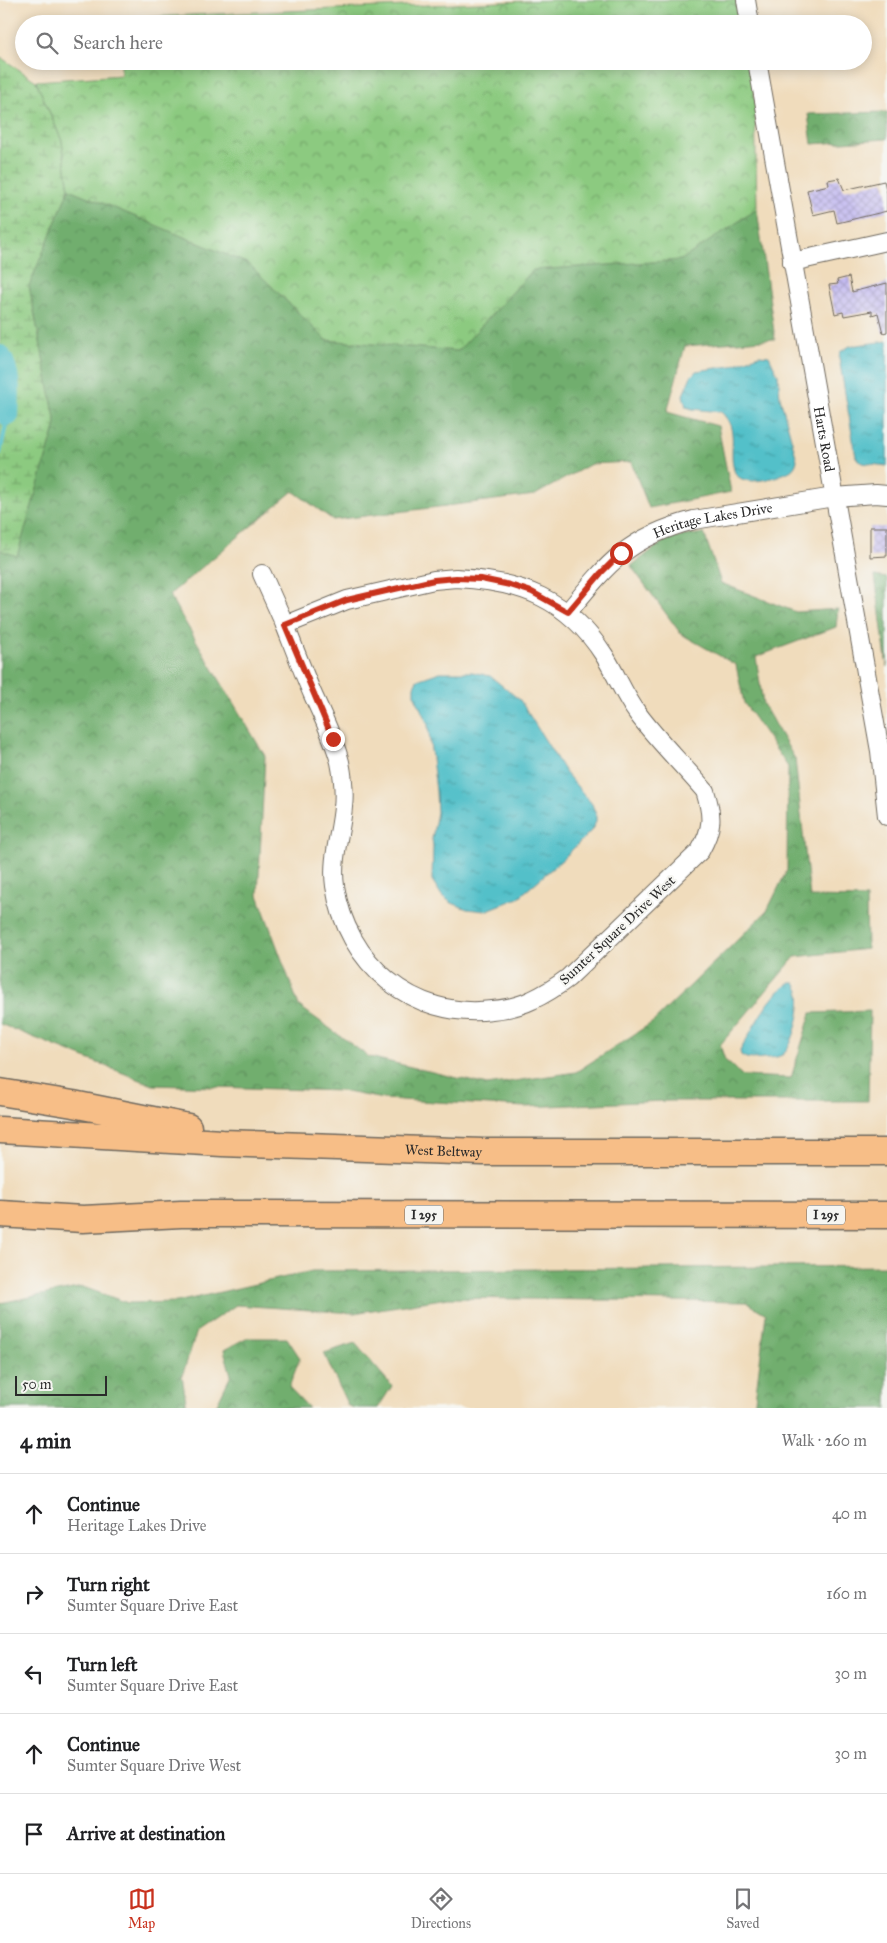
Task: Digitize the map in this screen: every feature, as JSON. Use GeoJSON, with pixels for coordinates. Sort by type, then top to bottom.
{"type":"FeatureCollection","features":[{"type":"Feature","properties":{"kind":"highway"},"geometry":{"type":"LineString","coordinates":[[0,1076],[34,1091],[72,1104]]}},
{"type":"Feature","properties":{"kind":"highway"},"geometry":{"type":"LineString","coordinates":[[0,1092],[188,1127],[316,1140],[483,1152]]}},
{"type":"Feature","properties":{"kind":"highway","name":"West Beltway"},"geometry":{"type":"LineString","coordinates":[[0,1130],[222,1143],[483,1152],[887,1152]]}},
{"type":"Feature","properties":{"kind":"highway","name":"I 295"},"geometry":{"type":"LineString","coordinates":[[0,1214],[83,1219],[181,1214],[887,1215]]}},
{"type":"Feature","properties":{"kind":"highway"},"geometry":{"type":"LineString","coordinates":[[0,1224],[83,1219]]}},
{"type":"Feature","properties":{"kind":"street"},"geometry":{"type":"LineString","coordinates":[[746,0],[748,15]]}},
{"type":"Feature","properties":{"kind":"street","name":"Harts Road"},"geometry":{"type":"LineString","coordinates":[[758,70],[880,751],[887,814]]}},
{"type":"Feature","properties":{"kind":"street"},"geometry":{"type":"LineString","coordinates":[[792,262],[887,241]]}},
{"type":"Feature","properties":{"kind":"street","name":"Heritage Lakes Drive"},"geometry":{"type":"LineString","coordinates":[[568,612],[601,573],[621,553],[647,536],[672,526],[694,520],[834,497],[887,495]]}},
{"type":"Feature","properties":{"kind":"street","name":"Sumter Square Drive West"},"geometry":{"type":"LineString","coordinates":[[262,574],[333,739],[339,760],[344,786],[343,808],[334,862],[335,885],[340,911],[350,936],[363,956],[382,976],[404,992],[427,1003],[452,1010],[478,1012],[505,1009],[531,1001],[552,990],[568,978],[700,851],[708,837],[712,822],[710,806],[705,791],[638,714],[620,686],[605,656],[591,636],[568,612],[532,592],[481,579],[456,578],[434,580],[347,600],[285,625]]}},
{"type":"Feature","properties":{"kind":"green space"},"geometry":{"type":"Polygon","coordinates":[[[550,0],[737,0],[740,15],[192,15],[550,0]]]}},
{"type":"Feature","properties":{"kind":"green space"},"geometry":{"type":"Polygon","coordinates":[[[0,57],[15,67],[15,70],[20,70],[36,81],[62,141],[69,189],[29,286],[56,424],[17,556],[0,550],[0,57]]]}},
{"type":"Feature","properties":{"kind":"green space"},"geometry":{"type":"Polygon","coordinates":[[[121,70],[750,70],[755,100],[757,209],[681,260],[533,270],[458,351],[326,340],[249,264],[69,189],[62,141],[36,81],[121,75],[121,70]]]}},
{"type":"Feature","properties":{"kind":"green space"},"geometry":{"type":"Polygon","coordinates":[[[887,112],[887,139],[812,144],[808,114],[887,112]]]}},
{"type":"Feature","properties":{"kind":"green space"},"geometry":{"type":"Polygon","coordinates":[[[69,189],[249,264],[326,340],[458,351],[533,270],[681,260],[757,209],[775,339],[685,346],[667,412],[718,426],[731,492],[649,508],[631,462],[591,464],[535,495],[333,520],[293,491],[169,595],[265,756],[258,895],[299,1006],[369,1057],[487,1085],[576,1072],[653,1022],[767,911],[787,870],[788,767],[744,703],[736,665],[681,634],[631,566],[668,538],[704,533],[721,583],[796,612],[838,609],[836,627],[756,657],[763,704],[795,759],[810,897],[866,898],[867,949],[795,957],[720,1045],[725,1060],[743,1076],[791,1078],[811,1013],[870,1011],[868,1101],[664,1101],[525,1107],[383,1099],[341,1091],[153,1085],[0,1024],[0,550],[17,556],[56,424],[29,286],[69,189]]]}},
{"type":"Feature","properties":{"kind":"green space"},"geometry":{"type":"Polygon","coordinates":[[[875,576],[887,578],[887,667],[875,576]]]}},
{"type":"Feature","properties":{"kind":"green space"},"geometry":{"type":"Polygon","coordinates":[[[887,1266],[887,1408],[754,1408],[766,1314],[746,1302],[448,1298],[354,1313],[236,1305],[197,1331],[182,1376],[187,1408],[0,1408],[0,1303],[83,1287],[128,1303],[177,1302],[312,1271],[887,1266]]]}},
{"type":"Feature","properties":{"kind":"green space"},"geometry":{"type":"Polygon","coordinates":[[[246,1338],[287,1338],[300,1358],[289,1387],[309,1408],[215,1408],[231,1375],[224,1350],[246,1338]]]}},
{"type":"Feature","properties":{"kind":"green space"},"geometry":{"type":"Polygon","coordinates":[[[355,1343],[392,1386],[378,1408],[348,1406],[324,1353],[355,1343]]]}},
{"type":"Feature","properties":{"kind":"water"},"geometry":{"type":"Polygon","coordinates":[[[887,341],[887,466],[863,463],[856,457],[839,358],[840,352],[850,346],[887,341]]]}},
{"type":"Feature","properties":{"kind":"water"},"geometry":{"type":"Polygon","coordinates":[[[759,355],[769,356],[778,375],[780,397],[797,460],[790,471],[767,479],[753,481],[741,479],[734,470],[732,462],[732,432],[727,419],[721,412],[686,407],[683,395],[691,376],[696,371],[731,366],[759,355]]]}},
{"type":"Feature","properties":{"kind":"water"},"geometry":{"type":"Polygon","coordinates":[[[440,672],[472,672],[490,676],[520,700],[565,772],[592,804],[596,815],[596,822],[591,831],[564,858],[518,898],[485,911],[467,909],[452,903],[442,896],[432,880],[432,839],[437,812],[436,791],[428,725],[414,694],[414,686],[417,680],[440,672]]]}},
{"type":"Feature","properties":{"kind":"water"},"geometry":{"type":"Polygon","coordinates":[[[789,983],[795,983],[801,1000],[796,1027],[790,1045],[782,1055],[777,1057],[751,1059],[743,1057],[740,1051],[761,1014],[774,997],[789,983]]]}},
{"type":"Feature","properties":{"kind":"building"},"geometry":{"type":"Polygon","coordinates":[[[839,178],[844,190],[884,181],[887,193],[887,211],[837,223],[834,210],[813,215],[807,190],[829,185],[828,180],[839,178]]]}},
{"type":"Feature","properties":{"kind":"building"},"geometry":{"type":"Polygon","coordinates":[[[849,277],[852,292],[887,283],[887,332],[883,333],[878,313],[872,315],[872,311],[844,316],[843,312],[835,314],[829,285],[838,284],[837,280],[849,277]]]}},
{"type":"Feature","properties":{"kind":"building"},"geometry":{"type":"Polygon","coordinates":[[[870,527],[887,527],[887,556],[870,557],[870,527]]]}},
{"type":"Feature","properties":{"kind":"waterway"},"geometry":{"type":"LineString","coordinates":[[0,356],[8,377],[8,415]]}},
{"type":"Feature","properties":{"kind":"waterway"},"geometry":{"type":"LineString","coordinates":[[0,453],[8,415]]}},
{"type":"Feature","properties":{"kind":"route"},"geometry":{"type":"LineString","coordinates":[[333,739],[285,625],[347,600],[434,580],[456,578],[481,579],[510,585],[532,592],[568,612],[601,573],[621,553]]}}]}
